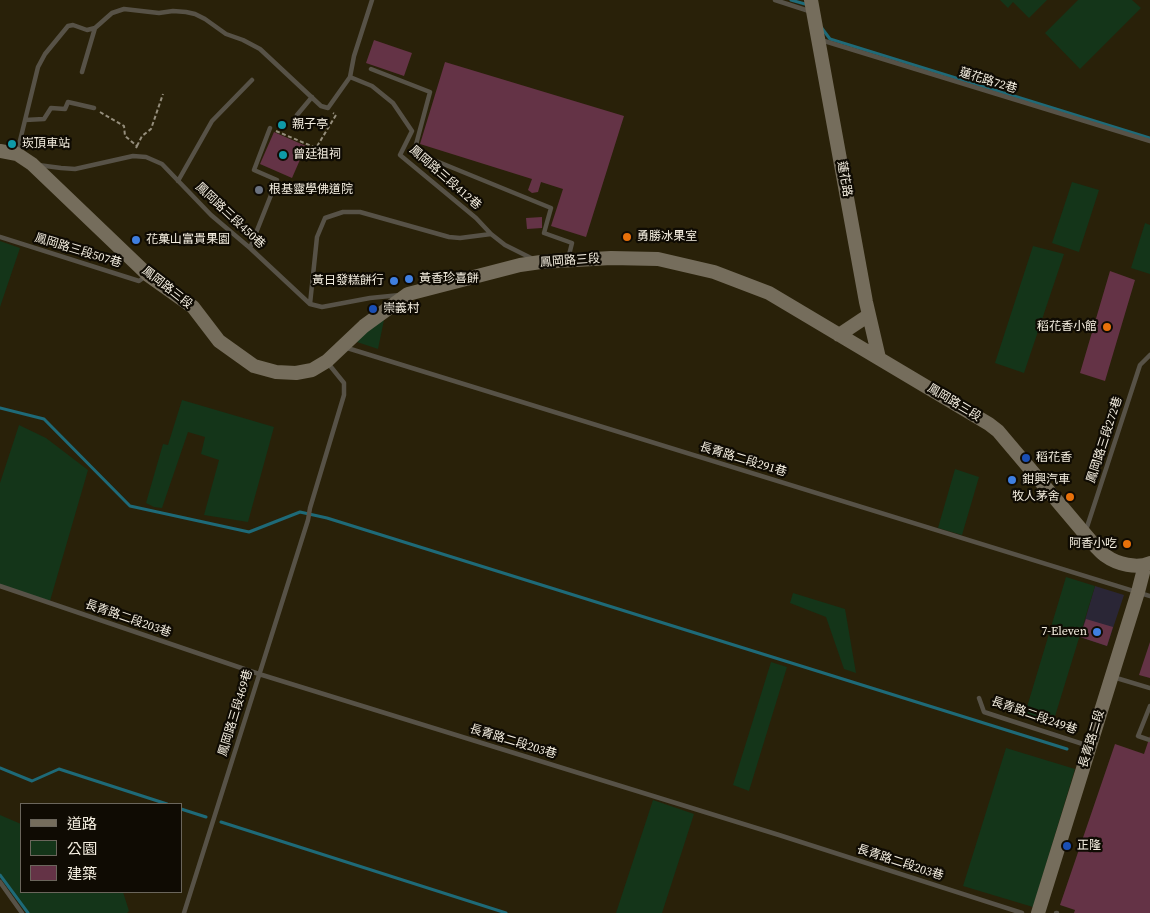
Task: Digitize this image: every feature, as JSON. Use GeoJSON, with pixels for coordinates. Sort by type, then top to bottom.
{"type":"FeatureCollection","features":[{"type":"Feature","properties":{"kind":"street","name":"蓮花路"},"geometry":{"type":"LineString","coordinates":[[812,6],[869,316],[879,358]]}},
{"type":"Feature","properties":{"kind":"street","name":"鳳岡路三段"},"geometry":{"type":"LineString","coordinates":[[0,152],[17,154],[32,164],[148,275],[193,307],[219,341],[254,366],[276,372],[296,373],[312,370],[327,361],[364,326],[408,294],[520,265],[611,258],[658,259],[714,272],[769,294],[989,424],[998,431],[1096,547],[1106,556],[1125,564],[1148,564]]}},
{"type":"Feature","properties":{"kind":"street"},"geometry":{"type":"LineString","coordinates":[[839,335],[869,316]]}},
{"type":"Feature","properties":{"kind":"street","name":"長青路二段"},"geometry":{"type":"LineString","coordinates":[[1038,913],[1112,676],[1144,594],[1148,564]]}},
{"type":"Feature","properties":{"kind":"lane"},"geometry":{"type":"LineString","coordinates":[[17,154],[38,67],[44,54],[68,26],[73,25],[87,30],[95,28],[112,13],[124,9],[160,13],[179,11],[195,14],[226,34],[260,49],[321,106],[328,108],[350,77],[354,56],[372,0]]}},
{"type":"Feature","properties":{"kind":"lane"},"geometry":{"type":"LineString","coordinates":[[775,0],[812,6]]}},
{"type":"Feature","properties":{"kind":"lane"},"geometry":{"type":"LineString","coordinates":[[82,72],[95,28]]}},
{"type":"Feature","properties":{"kind":"lane","name":"蓮花路72巷"},"geometry":{"type":"LineString","coordinates":[[819,40],[1150,141]]}},
{"type":"Feature","properties":{"kind":"lane"},"geometry":{"type":"LineString","coordinates":[[371,69],[430,92],[414,152],[552,208],[544,233],[572,243],[568,260]]}},
{"type":"Feature","properties":{"kind":"lane","name":"鳳岡路三段412巷"},"geometry":{"type":"LineString","coordinates":[[350,77],[372,86],[393,104],[412,131],[400,155],[476,218],[505,245],[541,262]]}},
{"type":"Feature","properties":{"kind":"lane"},"geometry":{"type":"LineString","coordinates":[[178,181],[212,120],[252,80]]}},
{"type":"Feature","properties":{"kind":"lane"},"geometry":{"type":"LineString","coordinates":[[297,115],[312,97]]}},
{"type":"Feature","properties":{"kind":"lane"},"geometry":{"type":"LineString","coordinates":[[25,120],[44,119],[51,108],[65,109],[68,102],[94,108]]}},
{"type":"Feature","properties":{"kind":"lane"},"geometry":{"type":"LineString","coordinates":[[250,248],[277,180],[254,170],[270,128]]}},
{"type":"Feature","properties":{"kind":"lane","name":"鳳岡路三段450巷"},"geometry":{"type":"LineString","coordinates":[[32,164],[75,169],[134,156],[146,157],[162,164],[211,215],[250,248],[310,304]]}},
{"type":"Feature","properties":{"kind":"lane"},"geometry":{"type":"LineString","coordinates":[[408,294],[370,298],[322,307],[310,304],[317,237],[325,218],[343,212],[360,212],[449,237],[460,238],[491,234]]}},
{"type":"Feature","properties":{"kind":"lane","name":"鳳岡路三段507巷"},"geometry":{"type":"LineString","coordinates":[[0,237],[139,281],[148,275]]}},
{"type":"Feature","properties":{"kind":"lane","name":"長青路二段291巷"},"geometry":{"type":"LineString","coordinates":[[343,347],[1144,594]]}},
{"type":"Feature","properties":{"kind":"lane","name":"鳳岡路三段272巷"},"geometry":{"type":"LineString","coordinates":[[1085,534],[1140,365],[1150,355]]}},
{"type":"Feature","properties":{"kind":"lane","name":"鳳岡路三段469巷"},"geometry":{"type":"LineString","coordinates":[[184,913],[308,520],[344,395],[344,383],[327,361]]}},
{"type":"Feature","properties":{"kind":"lane","name":"長青路二段203巷"},"geometry":{"type":"LineString","coordinates":[[0,586],[259,674],[779,835],[1022,913]]}},
{"type":"Feature","properties":{"kind":"lane"},"geometry":{"type":"LineString","coordinates":[[1112,676],[1150,688]]}},
{"type":"Feature","properties":{"kind":"lane","name":"長青路二段249巷"},"geometry":{"type":"LineString","coordinates":[[979,698],[984,712],[1090,746]]}},
{"type":"Feature","properties":{"kind":"lane"},"geometry":{"type":"LineString","coordinates":[[1150,706],[1138,736],[1150,740]]}},
{"type":"Feature","properties":{"kind":"lane"},"geometry":{"type":"LineString","coordinates":[[0,882],[22,913]]}},
{"type":"Feature","properties":{"kind":"path"},"geometry":{"type":"LineString","coordinates":[[134,156],[142,136],[151,129],[163,94]]}},
{"type":"Feature","properties":{"kind":"path"},"geometry":{"type":"LineString","coordinates":[[94,108],[124,126],[125,136],[137,146]]}},
{"type":"Feature","properties":{"kind":"path"},"geometry":{"type":"LineString","coordinates":[[270,128],[316,148],[336,115],[328,108]]}},
{"type":"Feature","properties":{"kind":"shaded area"},"geometry":{"type":"Polygon","coordinates":[[[1095,586],[1124,595],[1107,646],[1080,637],[1095,586]]]}},
{"type":"Feature","properties":{"kind":"green space"},"geometry":{"type":"Polygon","coordinates":[[[1000,0],[1047,0],[1029,18],[1013,2],[1008,8],[1000,0]]]}},
{"type":"Feature","properties":{"kind":"green space"},"geometry":{"type":"Polygon","coordinates":[[[1078,0],[1132,0],[1141,8],[1080,69],[1045,33],[1078,0]]]}},
{"type":"Feature","properties":{"kind":"green space"},"geometry":{"type":"Polygon","coordinates":[[[1072,182],[1099,190],[1079,252],[1052,243],[1072,182]]]}},
{"type":"Feature","properties":{"kind":"green space"},"geometry":{"type":"Polygon","coordinates":[[[1145,223],[1150,225],[1150,274],[1131,268],[1145,223]]]}},
{"type":"Feature","properties":{"kind":"green space"},"geometry":{"type":"Polygon","coordinates":[[[0,241],[20,248],[0,307],[0,241]]]}},
{"type":"Feature","properties":{"kind":"green space"},"geometry":{"type":"Polygon","coordinates":[[[1033,246],[1064,254],[1024,373],[995,363],[1033,246]]]}},
{"type":"Feature","properties":{"kind":"green space"},"geometry":{"type":"Polygon","coordinates":[[[385,315],[378,349],[354,341],[385,315]]]}},
{"type":"Feature","properties":{"kind":"green space"},"geometry":{"type":"Polygon","coordinates":[[[182,400],[274,427],[248,522],[204,515],[219,460],[201,454],[205,437],[188,432],[162,508],[146,503],[163,444],[168,445],[182,400]]]}},
{"type":"Feature","properties":{"kind":"green space"},"geometry":{"type":"Polygon","coordinates":[[[19,425],[46,438],[88,470],[50,601],[0,585],[0,483],[19,425]]]}},
{"type":"Feature","properties":{"kind":"green space"},"geometry":{"type":"Polygon","coordinates":[[[955,469],[979,477],[962,535],[938,528],[955,469]]]}},
{"type":"Feature","properties":{"kind":"green space"},"geometry":{"type":"Polygon","coordinates":[[[1066,577],[1095,586],[1052,726],[1024,717],[1066,577]]]}},
{"type":"Feature","properties":{"kind":"green space"},"geometry":{"type":"Polygon","coordinates":[[[793,593],[845,609],[856,673],[844,669],[826,617],[790,603],[793,593]]]}},
{"type":"Feature","properties":{"kind":"green space"},"geometry":{"type":"Polygon","coordinates":[[[771,662],[787,667],[749,791],[733,785],[771,662]]]}},
{"type":"Feature","properties":{"kind":"green space"},"geometry":{"type":"Polygon","coordinates":[[[1006,748],[1075,769],[1033,907],[963,886],[1006,748]]]}},
{"type":"Feature","properties":{"kind":"green space"},"geometry":{"type":"Polygon","coordinates":[[[653,800],[694,814],[662,913],[616,913],[653,800]]]}},
{"type":"Feature","properties":{"kind":"green space"},"geometry":{"type":"Polygon","coordinates":[[[0,815],[20,824],[20,893],[123,893],[129,911],[127,913],[29,913],[0,873],[0,815]]]}},
{"type":"Feature","properties":{"kind":"building"},"geometry":{"type":"Polygon","coordinates":[[[374,40],[412,53],[404,76],[366,63],[374,40]]]}},
{"type":"Feature","properties":{"kind":"building"},"geometry":{"type":"Polygon","coordinates":[[[445,62],[624,116],[586,237],[551,226],[563,189],[541,182],[538,192],[532,193],[528,190],[532,179],[420,144],[445,62]]]}},
{"type":"Feature","properties":{"kind":"building","name":"親子亭"},"geometry":{"type":"Polygon","coordinates":[[[282,122],[286,126],[282,130],[278,126],[282,122]]]}},
{"type":"Feature","properties":{"kind":"building","name":"曾廷祖祠"},"geometry":{"type":"Polygon","coordinates":[[[274,132],[306,146],[292,178],[260,164],[274,132]]]}},
{"type":"Feature","properties":{"kind":"building","name":"崁頂車站"},"geometry":{"type":"Polygon","coordinates":[[[8,140],[16,142],[15,147],[7,145],[8,140]]]}},
{"type":"Feature","properties":{"kind":"building"},"geometry":{"type":"Polygon","coordinates":[[[542,217],[542,228],[527,229],[526,218],[542,217]]]}},
{"type":"Feature","properties":{"kind":"building","name":"稻花香小館"},"geometry":{"type":"Polygon","coordinates":[[[1110,271],[1135,280],[1105,381],[1080,373],[1110,271]]]}},
{"type":"Feature","properties":{"kind":"building","name":"7-Eleven"},"geometry":{"type":"Polygon","coordinates":[[[1086,619],[1113,627],[1107,646],[1080,637],[1086,619]]]}},
{"type":"Feature","properties":{"kind":"building"},"geometry":{"type":"Polygon","coordinates":[[[1150,642],[1150,678],[1139,675],[1150,642]]]}},
{"type":"Feature","properties":{"kind":"building"},"geometry":{"type":"Polygon","coordinates":[[[1150,736],[1150,913],[1074,913],[1075,910],[1060,905],[1115,744],[1144,754],[1150,736]]]}},
{"type":"Feature","properties":{"kind":"waterway"},"geometry":{"type":"LineString","coordinates":[[791,0],[805,4]]}},
{"type":"Feature","properties":{"kind":"waterway"},"geometry":{"type":"LineString","coordinates":[[821,27],[830,39],[1150,138]]}},
{"type":"Feature","properties":{"kind":"waterway"},"geometry":{"type":"LineString","coordinates":[[0,408],[44,419],[130,506],[249,532],[300,512],[327,518],[1067,749]]}},
{"type":"Feature","properties":{"kind":"waterway"},"geometry":{"type":"LineString","coordinates":[[0,768],[32,781],[59,769],[164,803]]}},
{"type":"Feature","properties":{"kind":"waterway"},"geometry":{"type":"LineString","coordinates":[[182,809],[206,817]]}},
{"type":"Feature","properties":{"kind":"waterway"},"geometry":{"type":"LineString","coordinates":[[221,822],[506,913]]}},
{"type":"Feature","properties":{"kind":"waterway"},"geometry":{"type":"LineString","coordinates":[[0,875],[28,913]]}},
{"type":"Feature","properties":{"kind":"place","name":"親子亭"},"geometry":{"type":"Point","coordinates":[282,125]}},
{"type":"Feature","properties":{"kind":"place","name":"崁頂車站"},"geometry":{"type":"Point","coordinates":[12,144]}},
{"type":"Feature","properties":{"kind":"place","name":"曾廷祖祠"},"geometry":{"type":"Point","coordinates":[283,155]}},
{"type":"Feature","properties":{"kind":"place","name":"根基靈學佛道院"},"geometry":{"type":"Point","coordinates":[259,190]}},
{"type":"Feature","properties":{"kind":"place","name":"勇勝冰果室"},"geometry":{"type":"Point","coordinates":[627,237]}},
{"type":"Feature","properties":{"kind":"place","name":"花菓山富貴果園"},"geometry":{"type":"Point","coordinates":[136,240]}},
{"type":"Feature","properties":{"kind":"place","name":"黃香珍喜餅"},"geometry":{"type":"Point","coordinates":[409,279]}},
{"type":"Feature","properties":{"kind":"place","name":"黃日發糕餅行"},"geometry":{"type":"Point","coordinates":[394,281]}},
{"type":"Feature","properties":{"kind":"place","name":"崇義村"},"geometry":{"type":"Point","coordinates":[373,309]}},
{"type":"Feature","properties":{"kind":"place","name":"稻花香小館"},"geometry":{"type":"Point","coordinates":[1107,327]}},
{"type":"Feature","properties":{"kind":"place","name":"稻花香"},"geometry":{"type":"Point","coordinates":[1026,458]}},
{"type":"Feature","properties":{"kind":"place","name":"鉗興汽車"},"geometry":{"type":"Point","coordinates":[1012,480]}},
{"type":"Feature","properties":{"kind":"place","name":"牧人茅舍"},"geometry":{"type":"Point","coordinates":[1070,497]}},
{"type":"Feature","properties":{"kind":"place","name":"阿香小吃"},"geometry":{"type":"Point","coordinates":[1127,544]}},
{"type":"Feature","properties":{"kind":"place","name":"7-Eleven"},"geometry":{"type":"Point","coordinates":[1097,632]}},
{"type":"Feature","properties":{"kind":"place","name":"正隆"},"geometry":{"type":"Point","coordinates":[1067,846]}}]}
